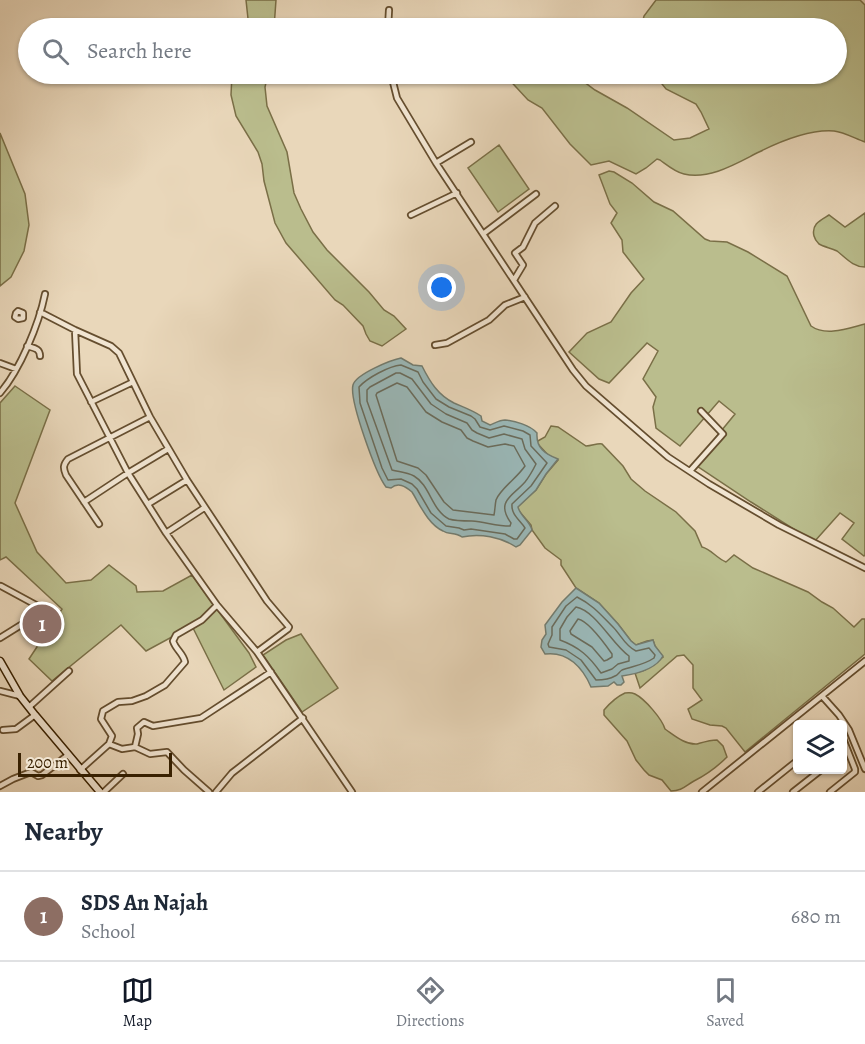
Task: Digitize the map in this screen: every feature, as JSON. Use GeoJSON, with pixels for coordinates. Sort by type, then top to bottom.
{"type":"FeatureCollection","features":[{"type":"Feature","properties":{"kind":"main road"},"geometry":{"type":"LineString","coordinates":[[0,661],[20,696],[80,770],[102,792]]}},
{"type":"Feature","properties":{"kind":"street"},"geometry":{"type":"LineString","coordinates":[[389,10],[389,18]]}},
{"type":"Feature","properties":{"kind":"street"},"geometry":{"type":"LineString","coordinates":[[394,84],[397,98],[436,163],[573,370],[586,386],[668,457],[690,471],[779,525],[862,567],[865,560]]}},
{"type":"Feature","properties":{"kind":"street"},"geometry":{"type":"LineString","coordinates":[[436,163],[471,142]]}},
{"type":"Feature","properties":{"kind":"street"},"geometry":{"type":"LineString","coordinates":[[411,214],[457,193]]}},
{"type":"Feature","properties":{"kind":"street"},"geometry":{"type":"LineString","coordinates":[[483,234],[536,194]]}},
{"type":"Feature","properties":{"kind":"street"},"geometry":{"type":"LineString","coordinates":[[514,279],[523,265],[515,253],[523,246],[535,223],[555,206]]}},
{"type":"Feature","properties":{"kind":"street"},"geometry":{"type":"LineString","coordinates":[[0,393],[16,369],[27,346],[45,294]]}},
{"type":"Feature","properties":{"kind":"street"},"geometry":{"type":"LineString","coordinates":[[435,345],[447,343],[489,320],[505,305],[525,297]]}},
{"type":"Feature","properties":{"kind":"street"},"geometry":{"type":"LineString","coordinates":[[40,312],[116,349],[119,353],[150,417],[204,508],[267,601],[289,627],[257,652]]}},
{"type":"Feature","properties":{"kind":"street"},"geometry":{"type":"LineString","coordinates":[[23,318],[36,324]]}},
{"type":"Feature","properties":{"kind":"street"},"geometry":{"type":"LineString","coordinates":[[75,330],[76,370],[128,473],[166,533],[226,618],[257,652],[352,792]]}},
{"type":"Feature","properties":{"kind":"street"},"geometry":{"type":"LineString","coordinates":[[27,346],[38,350],[40,356]]}},
{"type":"Feature","properties":{"kind":"street"},"geometry":{"type":"LineString","coordinates":[[0,363],[16,369]]}},
{"type":"Feature","properties":{"kind":"street"},"geometry":{"type":"LineString","coordinates":[[91,402],[134,382]]}},
{"type":"Feature","properties":{"kind":"street"},"geometry":{"type":"LineString","coordinates":[[690,471],[723,435],[701,411]]}},
{"type":"Feature","properties":{"kind":"street"},"geometry":{"type":"LineString","coordinates":[[99,524],[66,475],[64,464],[68,459],[150,417]]}},
{"type":"Feature","properties":{"kind":"street"},"geometry":{"type":"LineString","coordinates":[[84,502],[168,449]]}},
{"type":"Feature","properties":{"kind":"street"},"geometry":{"type":"LineString","coordinates":[[148,504],[187,480]]}},
{"type":"Feature","properties":{"kind":"street"},"geometry":{"type":"LineString","coordinates":[[166,533],[204,508]]}},
{"type":"Feature","properties":{"kind":"street"},"geometry":{"type":"LineString","coordinates":[[0,638],[37,615],[39,610],[36,605],[1,586]]}},
{"type":"Feature","properties":{"kind":"street"},"geometry":{"type":"LineString","coordinates":[[80,770],[109,744],[112,736],[101,719],[103,711],[118,702],[132,701],[146,696],[165,685],[185,662],[183,656],[175,648],[173,641],[176,634],[202,620],[217,605]]}},
{"type":"Feature","properties":{"kind":"street"},"geometry":{"type":"LineString","coordinates":[[702,792],[865,661]]}},
{"type":"Feature","properties":{"kind":"street"},"geometry":{"type":"LineString","coordinates":[[29,707],[69,671]]}},
{"type":"Feature","properties":{"kind":"street"},"geometry":{"type":"LineString","coordinates":[[135,747],[137,728],[144,722],[153,726],[201,718],[271,672]]}},
{"type":"Feature","properties":{"kind":"street"},"geometry":{"type":"LineString","coordinates":[[0,691],[20,696]]}},
{"type":"Feature","properties":{"kind":"street"},"geometry":{"type":"LineString","coordinates":[[822,696],[849,730],[865,769]]}},
{"type":"Feature","properties":{"kind":"street"},"geometry":{"type":"LineString","coordinates":[[3,730],[16,729],[35,715]]}},
{"type":"Feature","properties":{"kind":"street"},"geometry":{"type":"LineString","coordinates":[[216,792],[232,773],[303,718]]}},
{"type":"Feature","properties":{"kind":"street"},"geometry":{"type":"LineString","coordinates":[[109,744],[122,749],[135,747],[150,754],[167,752],[209,792]]}},
{"type":"Feature","properties":{"kind":"street"},"geometry":{"type":"LineString","coordinates":[[830,792],[855,772],[848,748]]}},
{"type":"Feature","properties":{"kind":"street"},"geometry":{"type":"LineString","coordinates":[[0,786],[13,778],[31,772],[42,775],[68,755]]}},
{"type":"Feature","properties":{"kind":"street"},"geometry":{"type":"LineString","coordinates":[[758,792],[793,764]]}},
{"type":"Feature","properties":{"kind":"street"},"geometry":{"type":"LineString","coordinates":[[102,792],[123,774]]}},
{"type":"Feature","properties":{"kind":"street"},"geometry":{"type":"LineString","coordinates":[[793,792],[816,774]]}},
{"type":"Feature","properties":{"kind":"green space"},"geometry":{"type":"Polygon","coordinates":[[[246,0],[276,0],[275,18],[248,18],[246,0]]]}},
{"type":"Feature","properties":{"kind":"green space"},"geometry":{"type":"Polygon","coordinates":[[[656,0],[860,0],[865,5],[865,142],[838,132],[805,134],[704,175],[681,173],[657,159],[636,174],[609,161],[591,165],[570,144],[542,108],[528,100],[513,84],[587,84],[674,140],[690,138],[709,129],[696,104],[666,89],[662,84],[847,84],[847,18],[644,18],[656,0]]]}},
{"type":"Feature","properties":{"kind":"green space"},"geometry":{"type":"Polygon","coordinates":[[[232,84],[266,84],[267,106],[287,152],[294,193],[313,232],[384,310],[394,316],[406,329],[382,346],[370,341],[363,326],[335,300],[286,243],[275,223],[258,152],[236,116],[231,95],[232,84]]]}},
{"type":"Feature","properties":{"kind":"green space"},"geometry":{"type":"Polygon","coordinates":[[[0,133],[25,194],[29,225],[24,251],[11,277],[0,286],[0,133]]]}},
{"type":"Feature","properties":{"kind":"green space"},"geometry":{"type":"Polygon","coordinates":[[[499,145],[529,189],[498,212],[468,168],[499,145]]]}},
{"type":"Feature","properties":{"kind":"green space"},"geometry":{"type":"Polygon","coordinates":[[[609,171],[632,183],[654,202],[673,211],[705,239],[727,242],[787,276],[811,326],[830,331],[865,324],[864,556],[842,539],[854,523],[840,513],[814,542],[694,464],[735,414],[719,401],[680,446],[656,428],[653,407],[656,397],[643,379],[658,351],[647,343],[609,383],[599,379],[569,352],[587,333],[611,322],[644,279],[623,252],[622,240],[611,223],[617,213],[610,204],[599,175],[609,171]]]}},
{"type":"Feature","properties":{"kind":"green space"},"geometry":{"type":"Polygon","coordinates":[[[865,213],[865,267],[853,264],[837,251],[819,244],[815,239],[813,232],[815,225],[829,215],[845,227],[865,213]]]}},
{"type":"Feature","properties":{"kind":"green space"},"geometry":{"type":"Polygon","coordinates":[[[15,386],[50,410],[15,503],[37,552],[66,583],[91,580],[109,565],[136,586],[137,592],[163,591],[192,575],[249,653],[256,667],[224,690],[192,626],[146,651],[121,625],[52,681],[29,659],[62,609],[6,557],[0,560],[0,403],[15,386]]]}},
{"type":"Feature","properties":{"kind":"green space"},"geometry":{"type":"Polygon","coordinates":[[[551,426],[558,427],[586,446],[602,444],[623,466],[631,479],[676,512],[695,531],[702,547],[722,560],[726,562],[734,555],[753,568],[808,592],[833,608],[854,627],[865,619],[865,654],[745,752],[726,728],[692,719],[688,709],[702,700],[693,688],[693,665],[684,655],[677,656],[640,688],[635,673],[645,670],[663,657],[653,640],[636,645],[599,603],[576,588],[561,565],[561,560],[545,548],[517,507],[536,490],[558,460],[549,456],[536,442],[545,437],[551,426]]]}},
{"type":"Feature","properties":{"kind":"green space"},"geometry":{"type":"Polygon","coordinates":[[[301,634],[338,688],[302,712],[263,655],[286,640],[301,634]]]}},
{"type":"Feature","properties":{"kind":"green space"},"geometry":{"type":"Polygon","coordinates":[[[625,693],[635,694],[643,700],[657,715],[665,729],[676,737],[693,744],[717,740],[723,746],[727,757],[704,776],[681,789],[671,791],[662,780],[649,775],[644,770],[636,760],[627,741],[604,715],[604,710],[625,693]]]}},
{"type":"Feature","properties":{"kind":"water"},"geometry":{"type":"Polygon","coordinates":[[[401,358],[413,365],[422,366],[431,383],[443,396],[481,416],[482,421],[490,425],[505,420],[530,428],[537,433],[538,443],[542,450],[558,459],[536,490],[518,507],[532,530],[520,545],[516,547],[490,537],[476,535],[462,537],[445,532],[429,519],[412,492],[399,485],[386,487],[364,437],[355,405],[353,385],[360,376],[367,372],[401,358]]]}},
{"type":"Feature","properties":{"kind":"water"},"geometry":{"type":"Polygon","coordinates":[[[576,588],[599,603],[636,645],[653,640],[663,656],[660,661],[645,670],[622,676],[624,682],[621,685],[614,682],[608,686],[591,687],[584,673],[574,662],[561,655],[545,654],[541,647],[546,634],[545,625],[576,588]]]}},
{"type":"Feature","properties":{"kind":"place","name":"SDS An Najah"},"geometry":{"type":"Point","coordinates":[42,624]}}]}
